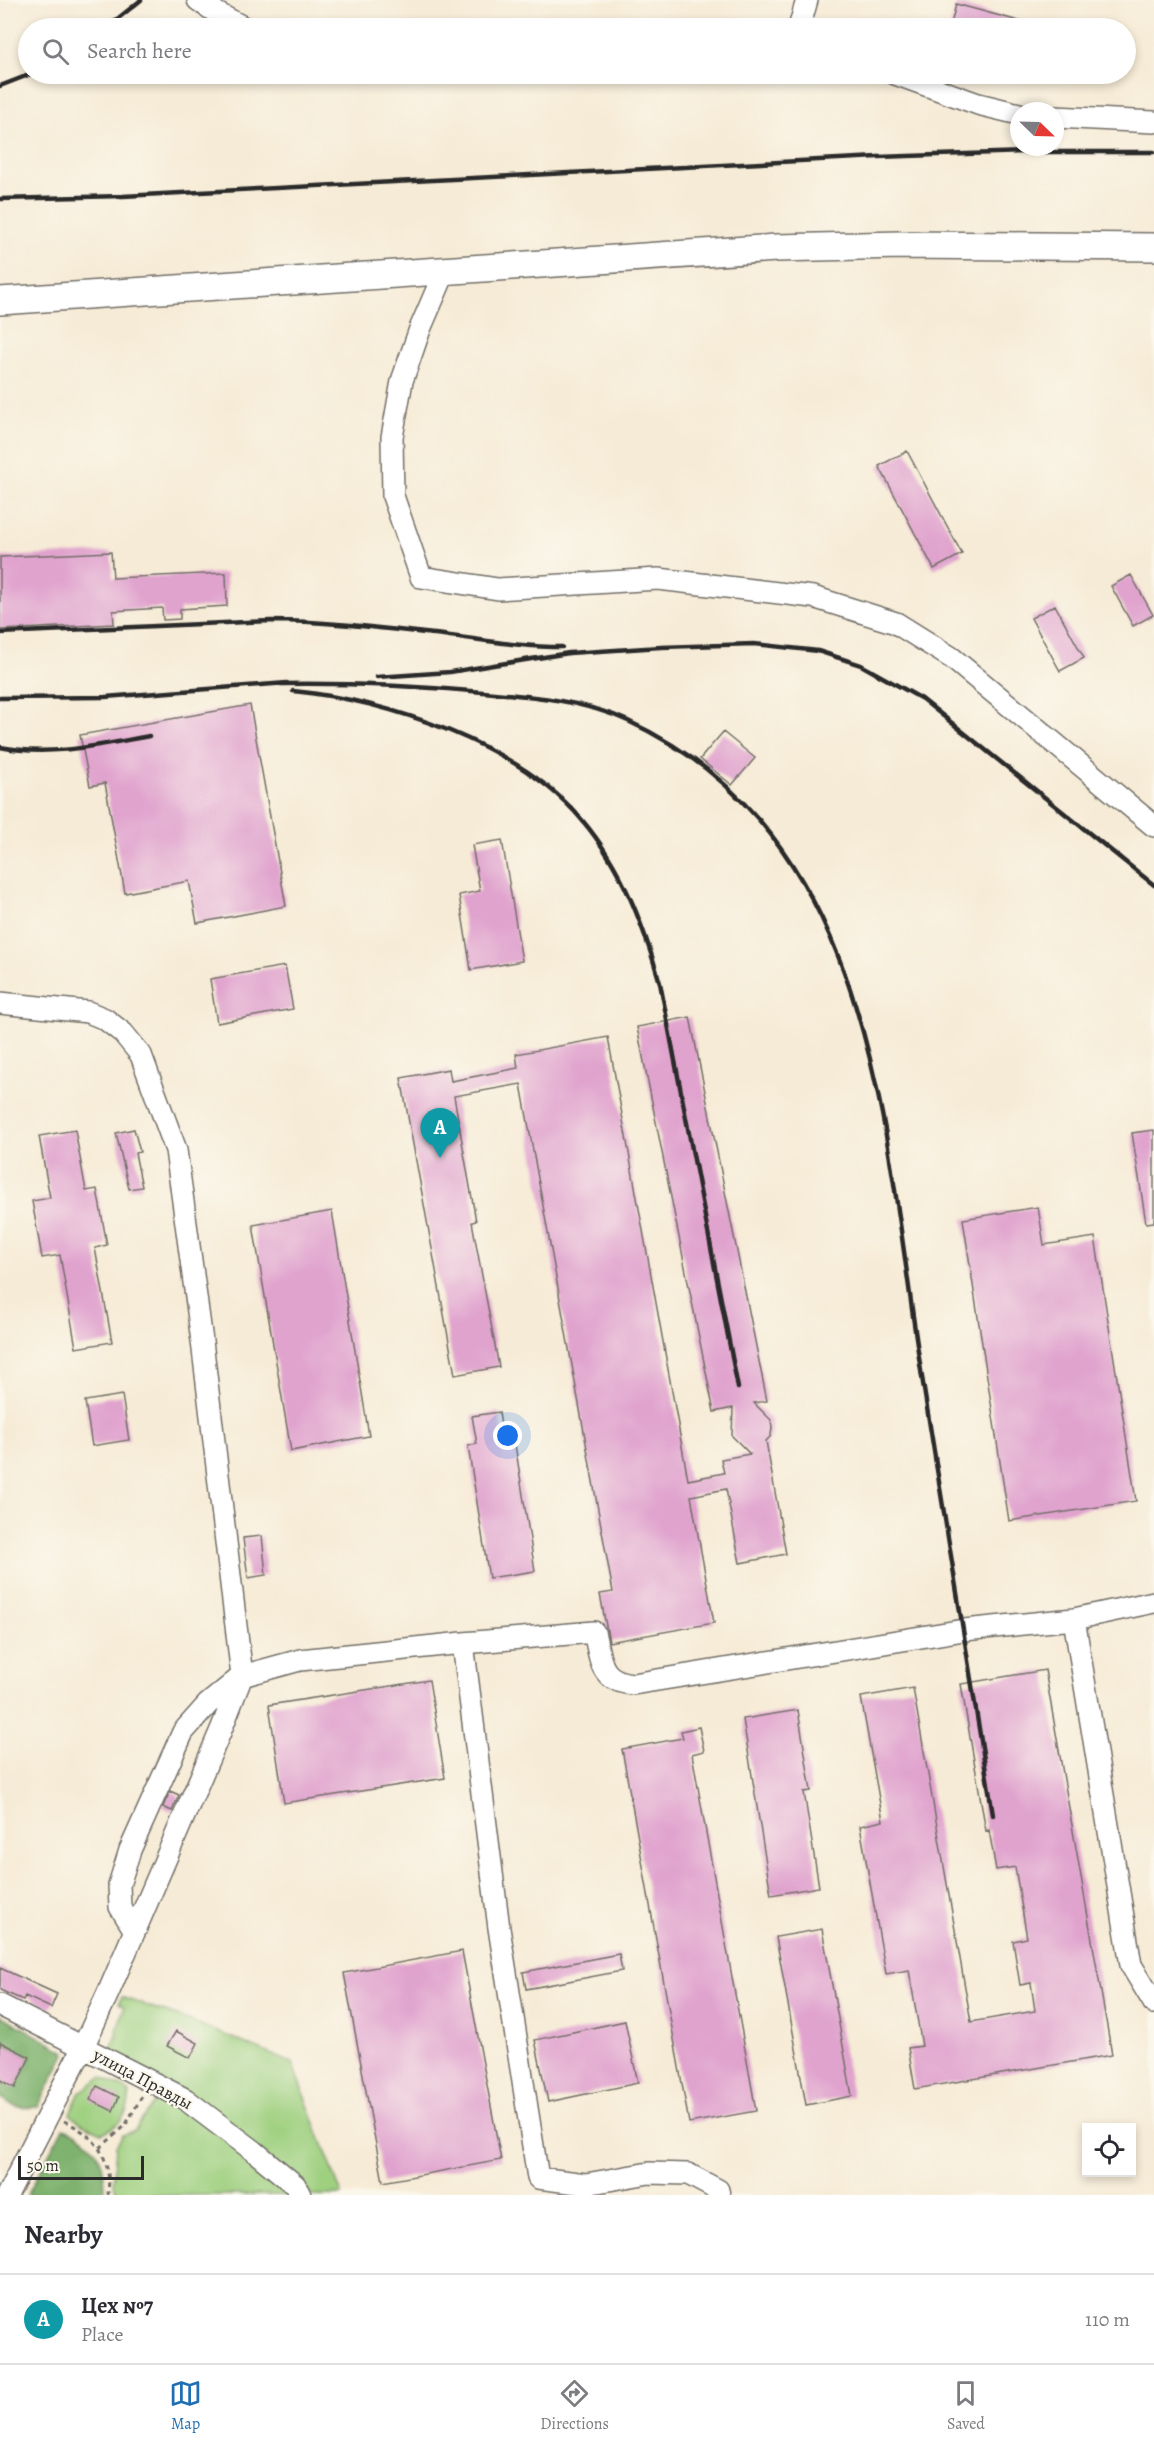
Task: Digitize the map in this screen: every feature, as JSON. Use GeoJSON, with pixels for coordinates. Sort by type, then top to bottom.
{"type":"FeatureCollection","features":[{"type":"Feature","properties":{"kind":"main road"},"geometry":{"type":"LineString","coordinates":[[0,301],[776,248],[901,245],[1154,247]]}},
{"type":"Feature","properties":{"kind":"street"},"geometry":{"type":"LineString","coordinates":[[198,0],[226,18]]}},
{"type":"Feature","properties":{"kind":"street"},"geometry":{"type":"LineString","coordinates":[[801,18],[807,0]]}},
{"type":"Feature","properties":{"kind":"street"},"geometry":{"type":"LineString","coordinates":[[923,84],[978,104],[1010,112]]}},
{"type":"Feature","properties":{"kind":"street"},"geometry":{"type":"LineString","coordinates":[[1064,117],[1154,122]]}},
{"type":"Feature","properties":{"kind":"street"},"geometry":{"type":"LineString","coordinates":[[445,271],[420,329],[402,381],[392,437],[393,496],[420,577],[498,589],[658,579],[813,597],[896,623],[952,658],[1154,826]]}},
{"type":"Feature","properties":{"kind":"street"},"geometry":{"type":"LineString","coordinates":[[0,1003],[88,1012],[105,1019],[123,1033],[141,1055],[176,1150],[202,1341],[242,1676],[222,1730],[83,2047],[7,2195]]}},
{"type":"Feature","properties":{"kind":"street"},"geometry":{"type":"LineString","coordinates":[[135,1931],[120,1907],[119,1885],[130,1850],[183,1732],[208,1704],[242,1676],[300,1660],[594,1632],[606,1674],[612,1680],[633,1684],[964,1630],[1074,1619],[1154,1602]]}},
{"type":"Feature","properties":{"kind":"street"},"geometry":{"type":"LineString","coordinates":[[1074,1619],[1131,1965],[1154,2003]]}},
{"type":"Feature","properties":{"kind":"street"},"geometry":{"type":"LineString","coordinates":[[463,1643],[499,1928],[538,2178],[586,2184],[649,2173],[688,2174],[718,2190],[719,2195]]}},
{"type":"Feature","properties":{"kind":"street","name":"улица Правды"},"geometry":{"type":"LineString","coordinates":[[0,2005],[185,2099],[295,2185],[300,2195]]}},
{"type":"Feature","properties":{"kind":"path"},"geometry":{"type":"LineString","coordinates":[[100,2148],[125,2126],[150,2081]]}},
{"type":"Feature","properties":{"kind":"path"},"geometry":{"type":"LineString","coordinates":[[49,2113],[78,2127],[100,2148],[108,2169],[108,2195]]}},
{"type":"Feature","properties":{"kind":"green space"},"geometry":{"type":"Polygon","coordinates":[[[122,1997],[191,2021],[292,2063],[342,2195],[311,2195],[302,2183],[111,2051],[124,2007],[119,2003],[122,1997]]]}},
{"type":"Feature","properties":{"kind":"green space"},"geometry":{"type":"Polygon","coordinates":[[[0,2015],[66,2052],[38,2107],[13,2106],[0,2097],[1,2081],[15,2088],[30,2057],[0,2042],[0,2015]]]}},
{"type":"Feature","properties":{"kind":"green space"},"geometry":{"type":"Polygon","coordinates":[[[102,2077],[129,2091],[129,2098],[123,2117],[115,2126],[102,2133],[81,2123],[70,2114],[80,2092],[102,2077]]]}},
{"type":"Feature","properties":{"kind":"green space"},"geometry":{"type":"Polygon","coordinates":[[[157,2098],[209,2127],[260,2168],[288,2195],[118,2195],[113,2185],[116,2146],[123,2135],[135,2130],[157,2098]]]}},
{"type":"Feature","properties":{"kind":"green space"},"geometry":{"type":"Polygon","coordinates":[[[63,2128],[83,2138],[97,2153],[104,2172],[104,2195],[27,2195],[63,2128]]]}},
{"type":"Feature","properties":{"kind":"building"},"geometry":{"type":"Polygon","coordinates":[[[956,4],[1008,18],[952,18],[956,4]]]}},
{"type":"Feature","properties":{"kind":"building"},"geometry":{"type":"Polygon","coordinates":[[[907,451],[962,554],[934,569],[879,466],[907,451]]]}},
{"type":"Feature","properties":{"kind":"building"},"geometry":{"type":"Polygon","coordinates":[[[111,552],[113,578],[226,573],[227,606],[180,609],[180,619],[163,620],[162,608],[113,611],[114,624],[0,630],[0,557],[111,552]]]}},
{"type":"Feature","properties":{"kind":"building"},"geometry":{"type":"Polygon","coordinates":[[[1131,575],[1153,615],[1133,626],[1111,586],[1131,575]]]}},
{"type":"Feature","properties":{"kind":"building"},"geometry":{"type":"Polygon","coordinates":[[[1055,605],[1084,658],[1060,671],[1031,618],[1055,605]]]}},
{"type":"Feature","properties":{"kind":"building"},"geometry":{"type":"Polygon","coordinates":[[[250,705],[286,906],[197,923],[189,881],[125,893],[105,783],[90,786],[80,735],[250,705]]]}},
{"type":"Feature","properties":{"kind":"building"},"geometry":{"type":"Polygon","coordinates":[[[723,732],[755,758],[732,785],[700,759],[723,732]]]}},
{"type":"Feature","properties":{"kind":"building"},"geometry":{"type":"Polygon","coordinates":[[[502,840],[522,961],[471,970],[459,895],[480,891],[472,845],[502,840]]]}},
{"type":"Feature","properties":{"kind":"building"},"geometry":{"type":"Polygon","coordinates":[[[285,966],[293,1009],[217,1023],[210,979],[285,966]]]}},
{"type":"Feature","properties":{"kind":"building"},"geometry":{"type":"Polygon","coordinates":[[[690,1017],[767,1401],[754,1403],[771,1420],[771,1436],[766,1441],[786,1554],[740,1563],[726,1489],[691,1496],[714,1623],[609,1642],[600,1594],[613,1592],[521,1084],[454,1096],[476,1221],[472,1222],[499,1367],[455,1375],[401,1078],[449,1069],[451,1081],[518,1068],[516,1054],[608,1037],[688,1480],[724,1473],[721,1459],[750,1454],[732,1436],[733,1408],[714,1412],[637,1027],[690,1017]]]}},
{"type":"Feature","properties":{"kind":"building"},"geometry":{"type":"Polygon","coordinates":[[[134,1129],[140,1152],[135,1153],[142,1187],[129,1189],[116,1133],[134,1129]]]}},
{"type":"Feature","properties":{"kind":"building"},"geometry":{"type":"Polygon","coordinates":[[[75,1130],[86,1191],[97,1189],[107,1245],[95,1248],[112,1342],[76,1348],[60,1255],[42,1258],[32,1201],[50,1198],[39,1136],[75,1130]]]}},
{"type":"Feature","properties":{"kind":"building"},"geometry":{"type":"Polygon","coordinates":[[[1154,1130],[1154,1222],[1146,1223],[1132,1133],[1154,1130]]]}},
{"type":"Feature","properties":{"kind":"building"},"geometry":{"type":"Polygon","coordinates":[[[1038,1207],[1044,1245],[1095,1237],[1136,1501],[1009,1521],[963,1219],[1038,1207]]]}},
{"type":"Feature","properties":{"kind":"building"},"geometry":{"type":"Polygon","coordinates":[[[332,1211],[369,1436],[291,1451],[253,1225],[332,1211]]]}},
{"type":"Feature","properties":{"kind":"building"},"geometry":{"type":"Polygon","coordinates":[[[122,1395],[129,1440],[92,1446],[85,1401],[122,1395]]]}},
{"type":"Feature","properties":{"kind":"building"},"geometry":{"type":"Polygon","coordinates":[[[499,1412],[503,1440],[514,1438],[535,1571],[489,1578],[468,1446],[477,1444],[472,1416],[499,1412]]]}},
{"type":"Feature","properties":{"kind":"building"},"geometry":{"type":"Polygon","coordinates":[[[262,1536],[266,1575],[248,1578],[243,1538],[262,1536]]]}},
{"type":"Feature","properties":{"kind":"building"},"geometry":{"type":"Polygon","coordinates":[[[1045,1670],[1112,2055],[915,2089],[908,2048],[922,2046],[909,1970],[886,1974],[860,1826],[883,1821],[861,1697],[913,1688],[971,2022],[1035,2011],[1031,1983],[1020,1985],[1013,1941],[1027,1938],[1015,1867],[996,1870],[989,1830],[986,1831],[961,1684],[1045,1670]]]}},
{"type":"Feature","properties":{"kind":"building"},"geometry":{"type":"Polygon","coordinates":[[[429,1680],[445,1778],[284,1803],[269,1705],[429,1680]]]}},
{"type":"Feature","properties":{"kind":"building"},"geometry":{"type":"Polygon","coordinates":[[[798,1710],[811,1791],[804,1792],[819,1887],[771,1895],[743,1719],[798,1710]]]}},
{"type":"Feature","properties":{"kind":"building"},"geometry":{"type":"Polygon","coordinates":[[[699,1727],[704,1751],[692,1754],[756,2111],[689,2123],[622,1749],[683,1738],[681,1731],[699,1727]]]}},
{"type":"Feature","properties":{"kind":"building"},"geometry":{"type":"Polygon","coordinates":[[[170,1791],[179,1795],[172,1811],[163,1807],[170,1791]]]}},
{"type":"Feature","properties":{"kind":"building"},"geometry":{"type":"Polygon","coordinates":[[[822,1929],[852,2096],[806,2105],[776,1937],[822,1929]]]}},
{"type":"Feature","properties":{"kind":"building"},"geometry":{"type":"Polygon","coordinates":[[[462,1951],[501,2160],[383,2182],[344,1973],[462,1951]]]}},
{"type":"Feature","properties":{"kind":"building"},"geometry":{"type":"Polygon","coordinates":[[[619,1954],[622,1971],[526,1989],[523,1972],[619,1954]]]}},
{"type":"Feature","properties":{"kind":"building"},"geometry":{"type":"Polygon","coordinates":[[[0,1968],[57,1994],[51,2008],[25,1996],[23,2000],[0,1990],[0,1968]]]}},
{"type":"Feature","properties":{"kind":"building"},"geometry":{"type":"Polygon","coordinates":[[[625,2021],[638,2083],[548,2102],[535,2040],[625,2021]]]}},
{"type":"Feature","properties":{"kind":"building"},"geometry":{"type":"Polygon","coordinates":[[[176,2031],[198,2043],[190,2058],[167,2046],[176,2031]]]}},
{"type":"Feature","properties":{"kind":"building"},"geometry":{"type":"Polygon","coordinates":[[[0,2042],[30,2057],[15,2088],[0,2080],[0,2042]]]}},
{"type":"Feature","properties":{"kind":"building"},"geometry":{"type":"Polygon","coordinates":[[[97,2086],[119,2097],[113,2111],[90,2100],[97,2086]]]}},
{"type":"Feature","properties":{"kind":"railway"},"geometry":{"type":"LineString","coordinates":[[118,18],[141,0]]}},
{"type":"Feature","properties":{"kind":"railway"},"geometry":{"type":"LineString","coordinates":[[0,86],[18,79]]}},
{"type":"Feature","properties":{"kind":"railway"},"geometry":{"type":"LineString","coordinates":[[0,199],[123,196],[878,157],[1025,152],[1154,152]]}},
{"type":"Feature","properties":{"kind":"railway"},"geometry":{"type":"LineString","coordinates":[[0,633],[292,621],[353,625],[514,644],[562,647]]}},
{"type":"Feature","properties":{"kind":"railway"},"geometry":{"type":"LineString","coordinates":[[377,677],[450,672],[569,653],[661,647],[754,644],[818,651],[861,665],[922,699],[1154,885]]}},
{"type":"Feature","properties":{"kind":"railway"},"geometry":{"type":"LineString","coordinates":[[0,698],[105,697],[287,683]]}},
{"type":"Feature","properties":{"kind":"railway"},"geometry":{"type":"LineString","coordinates":[[281,684],[458,690],[538,697],[593,708],[628,721],[711,773],[774,839],[821,917],[855,1004],[878,1096],[993,1815]]}},
{"type":"Feature","properties":{"kind":"railway"},"geometry":{"type":"LineString","coordinates":[[293,691],[369,704],[410,716],[488,749],[524,769],[555,793],[582,820],[609,857],[630,897],[660,983],[738,1388]]}},
{"type":"Feature","properties":{"kind":"railway"},"geometry":{"type":"LineString","coordinates":[[0,747],[19,750],[56,750],[149,736]]}},
{"type":"Feature","properties":{"kind":"place","name":"Цех №7"},"geometry":{"type":"Point","coordinates":[440,1158]}}]}
